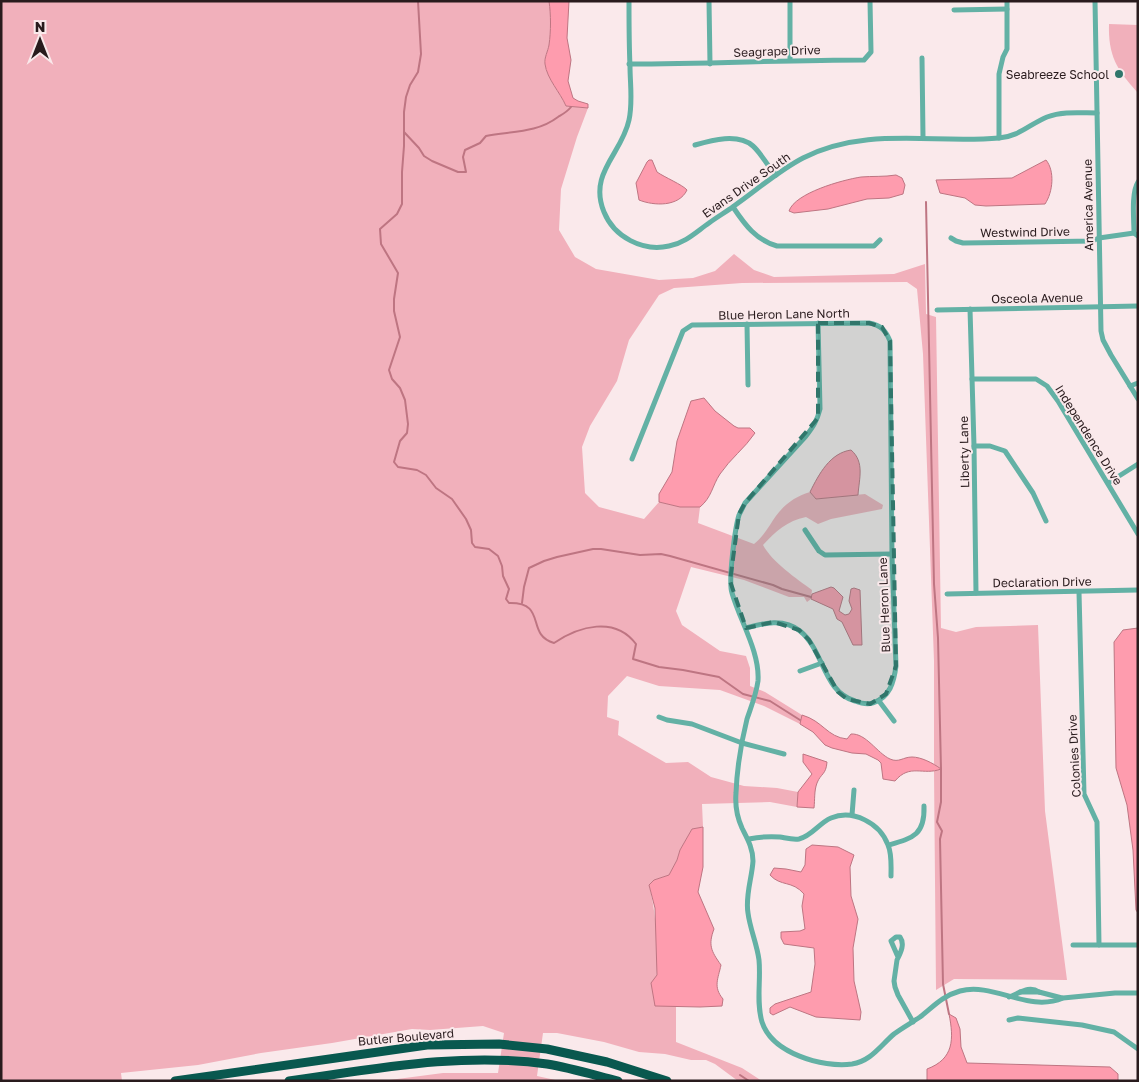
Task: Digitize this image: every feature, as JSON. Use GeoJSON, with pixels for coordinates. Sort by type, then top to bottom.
{"type":"FeatureCollection","features":[{"type":"Feature","properties":{"kind":"highway","name":"Butler Boulevard"},"geometry":{"type":"LineString","coordinates":[[175,1081],[427,1045],[498,1044],[547,1049],[607,1062],[667,1081]]}},
{"type":"Feature","properties":{"kind":"highway"},"geometry":{"type":"LineString","coordinates":[[289,1081],[414,1063],[462,1060],[548,1064],[618,1081]]}},
{"type":"Feature","properties":{"kind":"street","name":"Evans Drive South"},"geometry":{"type":"LineString","coordinates":[[628,1],[631,95],[629,121],[602,175],[599,187],[604,213],[618,233],[635,243],[646,246],[659,248],[671,246],[684,240],[776,175],[804,158],[841,144],[865,139],[922,137],[955,140],[999,138],[1016,134],[1047,118],[1061,114],[1097,113]]}},
{"type":"Feature","properties":{"kind":"street"},"geometry":{"type":"LineString","coordinates":[[709,1],[710,64]]}},
{"type":"Feature","properties":{"kind":"street"},"geometry":{"type":"LineString","coordinates":[[790,1],[790,60]]}},
{"type":"Feature","properties":{"kind":"street","name":"Seagrape Drive"},"geometry":{"type":"LineString","coordinates":[[630,64],[864,60],[871,52],[870,1]]}},
{"type":"Feature","properties":{"kind":"street"},"geometry":{"type":"LineString","coordinates":[[999,138],[999,74],[1000,64],[1007,49],[1007,1]]}},
{"type":"Feature","properties":{"kind":"street","name":"America Avenue"},"geometry":{"type":"LineString","coordinates":[[1095,1],[1101,331],[1103,340],[1138,399]]}},
{"type":"Feature","properties":{"kind":"street"},"geometry":{"type":"LineString","coordinates":[[954,10],[1007,9]]}},
{"type":"Feature","properties":{"kind":"street"},"geometry":{"type":"LineString","coordinates":[[922,58],[922,137]]}},
{"type":"Feature","properties":{"kind":"street"},"geometry":{"type":"LineString","coordinates":[[695,145],[723,139],[744,141],[753,146],[776,175]]}},
{"type":"Feature","properties":{"kind":"street"},"geometry":{"type":"LineString","coordinates":[[1136,235],[1134,194],[1138,182]]}},
{"type":"Feature","properties":{"kind":"street"},"geometry":{"type":"LineString","coordinates":[[733,207],[751,231],[764,241],[777,246],[874,246],[880,240]]}},
{"type":"Feature","properties":{"kind":"street","name":"Westwind Drive"},"geometry":{"type":"LineString","coordinates":[[951,238],[956,242],[963,243],[1092,241],[1099,238],[1136,235]]}},
{"type":"Feature","properties":{"kind":"street","name":"Osceola Avenue"},"geometry":{"type":"LineString","coordinates":[[937,310],[1138,306]]}},
{"type":"Feature","properties":{"kind":"street","name":"Liberty Lane"},"geometry":{"type":"LineString","coordinates":[[970,309],[976,593]]}},
{"type":"Feature","properties":{"kind":"street"},"geometry":{"type":"LineString","coordinates":[[818,323],[820,410],[818,418],[806,436],[745,503],[739,514],[730,581],[732,595],[746,628],[758,667],[756,691],[742,743],[736,804],[742,828],[749,838],[753,859],[748,912],[759,960],[760,1013],[767,1034],[783,1048],[799,1056],[830,1064],[853,1064],[874,1055],[893,1035],[938,1001],[960,991],[982,990],[1030,1002],[1056,1001],[1063,998]]}},
{"type":"Feature","properties":{"kind":"street","name":"Blue Heron Lane North"},"geometry":{"type":"LineString","coordinates":[[632,459],[683,331],[692,325],[869,323],[876,324],[884,330]]}},
{"type":"Feature","properties":{"kind":"street"},"geometry":{"type":"LineString","coordinates":[[747,324],[748,385]]}},
{"type":"Feature","properties":{"kind":"street","name":"Blue Heron Lane"},"geometry":{"type":"LineString","coordinates":[[879,700],[890,688],[894,680],[896,666],[892,554],[890,341],[884,330]]}},
{"type":"Feature","properties":{"kind":"street","name":"Independence Drive"},"geometry":{"type":"LineString","coordinates":[[972,379],[1036,379],[1041,381],[1058,401],[1138,534]]}},
{"type":"Feature","properties":{"kind":"street"},"geometry":{"type":"LineString","coordinates":[[1130,386],[1138,383]]}},
{"type":"Feature","properties":{"kind":"street"},"geometry":{"type":"LineString","coordinates":[[974,446],[990,446],[1005,450],[1033,493],[1046,521]]}},
{"type":"Feature","properties":{"kind":"street"},"geometry":{"type":"LineString","coordinates":[[1108,483],[1138,464]]}},
{"type":"Feature","properties":{"kind":"street"},"geometry":{"type":"LineString","coordinates":[[805,530],[819,552],[825,555],[892,554]]}},
{"type":"Feature","properties":{"kind":"street","name":"Declaration Drive"},"geometry":{"type":"LineString","coordinates":[[947,594],[1138,590]]}},
{"type":"Feature","properties":{"kind":"street","name":"Colonies Drive"},"geometry":{"type":"LineString","coordinates":[[1079,592],[1084,794],[1097,822],[1099,946]]}},
{"type":"Feature","properties":{"kind":"street"},"geometry":{"type":"LineString","coordinates":[[746,628],[774,622],[786,624],[799,630],[809,640],[838,692],[847,699],[870,704],[879,700],[894,721]]}},
{"type":"Feature","properties":{"kind":"street"},"geometry":{"type":"LineString","coordinates":[[800,671],[822,663]]}},
{"type":"Feature","properties":{"kind":"street"},"geometry":{"type":"LineString","coordinates":[[659,718],[692,724],[742,743],[784,754]]}},
{"type":"Feature","properties":{"kind":"street"},"geometry":{"type":"LineString","coordinates":[[852,815],[854,790]]}},
{"type":"Feature","properties":{"kind":"street"},"geometry":{"type":"LineString","coordinates":[[889,846],[918,834],[924,816],[924,806]]}},
{"type":"Feature","properties":{"kind":"street"},"geometry":{"type":"LineString","coordinates":[[749,838],[767,836],[801,838],[810,834],[829,818],[852,815],[865,820],[881,834],[889,846],[891,876]]}},
{"type":"Feature","properties":{"kind":"street"},"geometry":{"type":"LineString","coordinates":[[1073,945],[1138,945]]}},
{"type":"Feature","properties":{"kind":"street"},"geometry":{"type":"LineString","coordinates":[[898,957],[894,981],[898,995],[912,1022]]}},
{"type":"Feature","properties":{"kind":"street"},"geometry":{"type":"LineString","coordinates":[[1009,997],[1020,992],[1039,992],[1063,998],[1138,994]]}},
{"type":"Feature","properties":{"kind":"street"},"geometry":{"type":"LineString","coordinates":[[1009,1020],[1018,1018],[1052,1021],[1114,1032],[1138,1049]]}},
{"type":"Feature","properties":{"kind":"highlighted area"},"geometry":{"type":"Polygon","coordinates":[[[818,323],[869,323],[882,327],[890,341],[896,666],[886,694],[870,704],[847,699],[838,692],[809,640],[799,630],[774,622],[746,628],[730,581],[739,514],[745,503],[818,418],[818,323]]]}},
{"type":"Feature","properties":{"kind":"shaded area"},"geometry":{"type":"Polygon","coordinates":[[[1,1],[549,1],[550,29],[549,45],[545,59],[546,70],[566,106],[588,108],[561,189],[559,230],[575,257],[596,269],[659,280],[693,278],[715,271],[734,254],[754,270],[774,277],[894,274],[925,264],[926,314],[936,317],[941,628],[956,632],[976,627],[1038,625],[1045,811],[1067,980],[954,979],[936,990],[934,771],[940,769],[934,764],[934,661],[923,354],[917,289],[907,282],[742,283],[674,288],[659,295],[629,340],[617,381],[590,426],[582,447],[585,493],[599,507],[644,519],[659,502],[680,507],[700,507],[698,523],[754,544],[761,538],[787,504],[797,497],[810,492],[816,499],[865,494],[883,505],[882,509],[831,519],[818,524],[806,517],[793,521],[782,527],[763,545],[772,558],[812,590],[811,599],[807,602],[804,597],[789,597],[744,580],[691,567],[676,611],[682,625],[720,651],[746,656],[750,668],[750,686],[765,692],[802,715],[800,724],[764,706],[720,690],[659,686],[627,676],[608,696],[607,717],[619,721],[618,735],[666,763],[688,762],[711,777],[744,786],[777,788],[798,792],[797,807],[770,802],[702,804],[703,827],[692,829],[669,875],[654,880],[649,885],[655,915],[657,945],[655,1006],[676,1006],[676,1042],[742,1068],[762,1081],[738,1081],[715,1064],[706,1060],[691,1060],[665,1054],[639,1052],[604,1042],[557,1033],[543,1033],[537,1076],[560,1081],[382,1081],[443,1073],[498,1073],[504,1033],[483,1026],[430,1030],[412,1029],[198,1065],[121,1073],[122,1081],[1,1081],[1,1]]]}},
{"type":"Feature","properties":{"kind":"shaded area"},"geometry":{"type":"Polygon","coordinates":[[[549,1],[569,1],[567,38],[571,60],[568,81],[573,98],[588,104],[588,108],[566,106],[546,70],[545,59],[549,45],[550,29],[549,1]]]}},
{"type":"Feature","properties":{"kind":"shaded area"},"geometry":{"type":"Polygon","coordinates":[[[1109,24],[1138,25],[1138,93],[1124,77],[1115,62],[1110,45],[1109,24]]]}},
{"type":"Feature","properties":{"kind":"shaded area"},"geometry":{"type":"Polygon","coordinates":[[[649,160],[652,160],[657,172],[687,190],[683,196],[666,204],[639,200],[636,183],[649,160]]]}},
{"type":"Feature","properties":{"kind":"shaded area"},"geometry":{"type":"Polygon","coordinates":[[[1046,160],[1051,170],[1052,182],[1050,194],[1045,204],[975,205],[965,198],[940,193],[936,180],[1012,178],[1046,160]]]}},
{"type":"Feature","properties":{"kind":"shaded area"},"geometry":{"type":"Polygon","coordinates":[[[896,175],[902,178],[905,185],[903,194],[889,198],[867,199],[828,209],[794,213],[789,211],[793,204],[809,193],[831,184],[861,177],[896,175]]]}},
{"type":"Feature","properties":{"kind":"shaded area"},"geometry":{"type":"Polygon","coordinates":[[[704,398],[715,411],[734,426],[750,428],[755,433],[717,478],[707,499],[700,507],[680,507],[659,502],[659,494],[672,472],[677,441],[691,401],[704,398]]]}},
{"type":"Feature","properties":{"kind":"shaded area"},"geometry":{"type":"Polygon","coordinates":[[[851,450],[860,465],[858,495],[816,499],[810,492],[826,465],[837,455],[851,450]]]}},
{"type":"Feature","properties":{"kind":"shaded area"},"geometry":{"type":"Polygon","coordinates":[[[831,587],[843,597],[839,611],[845,615],[849,614],[852,609],[849,601],[851,589],[860,590],[862,645],[853,645],[842,622],[837,619],[833,609],[811,599],[812,594],[831,587]]]}},
{"type":"Feature","properties":{"kind":"shaded area"},"geometry":{"type":"Polygon","coordinates":[[[1138,628],[1138,913],[1136,910],[1133,850],[1127,805],[1116,768],[1114,642],[1123,630],[1138,628]]]}},
{"type":"Feature","properties":{"kind":"shaded area"},"geometry":{"type":"Polygon","coordinates":[[[802,715],[815,721],[840,738],[847,739],[851,734],[862,737],[890,759],[916,757],[941,769],[934,771],[911,771],[895,781],[883,779],[881,763],[878,760],[866,754],[852,753],[825,745],[813,732],[800,724],[802,715]]]}},
{"type":"Feature","properties":{"kind":"shaded area"},"geometry":{"type":"Polygon","coordinates":[[[803,754],[827,762],[826,769],[816,786],[814,808],[797,807],[798,792],[812,774],[803,762],[803,754]]]}},
{"type":"Feature","properties":{"kind":"shaded area"},"geometry":{"type":"Polygon","coordinates":[[[703,827],[703,867],[698,892],[714,929],[711,948],[721,965],[717,987],[723,999],[722,1006],[655,1006],[651,983],[657,975],[655,908],[649,885],[654,880],[669,875],[692,829],[703,827]]]}},
{"type":"Feature","properties":{"kind":"shaded area"},"geometry":{"type":"Polygon","coordinates":[[[812,845],[838,847],[854,855],[850,867],[851,896],[858,919],[853,948],[854,981],[861,1012],[860,1020],[816,1017],[790,1007],[773,1015],[770,1013],[770,1008],[775,1004],[811,992],[815,964],[814,948],[784,944],[781,938],[781,932],[805,929],[802,906],[804,894],[795,887],[778,881],[770,875],[774,868],[801,872],[805,865],[806,849],[812,845]]]}},
{"type":"Feature","properties":{"kind":"shaded area"},"geometry":{"type":"Polygon","coordinates":[[[949,1014],[956,1018],[960,1029],[961,1047],[967,1063],[1110,1067],[1118,1074],[1118,1081],[927,1081],[927,1069],[943,1060],[950,1047],[949,1014]]]}},
{"type":"Feature","properties":{"kind":"waterway"},"geometry":{"type":"LineString","coordinates":[[418,1],[421,54],[418,72],[410,85],[406,97],[404,112],[402,204],[397,214],[380,229],[381,244],[398,273],[394,311],[400,337],[389,370],[392,379],[400,388],[405,400],[408,424],[407,433],[400,441],[394,462],[398,467],[417,470],[426,475],[436,488],[452,499],[466,519],[471,530],[472,543],[475,547],[489,549],[498,556],[503,576],[509,589],[506,599],[509,603],[521,604],[533,613],[537,627],[545,639],[554,643],[585,628],[607,627],[618,630],[627,635],[636,644],[633,659],[659,667],[719,677],[743,694],[770,701],[800,720]]}},
{"type":"Feature","properties":{"kind":"waterway"},"geometry":{"type":"LineString","coordinates":[[404,132],[424,156],[458,172],[466,172],[463,157],[465,150],[480,143],[486,136],[524,131],[542,126],[571,107]]}},
{"type":"Feature","properties":{"kind":"waterway"},"geometry":{"type":"LineString","coordinates":[[926,202],[934,584],[938,638],[941,769],[941,802],[937,822],[942,831],[940,839],[943,984],[949,1014]]}},
{"type":"Feature","properties":{"kind":"waterway"},"geometry":{"type":"LineString","coordinates":[[522,603],[529,568],[557,557],[593,549],[640,555],[661,554],[811,597]]}},
{"type":"Feature","properties":{"kind":"waterway"},"geometry":{"type":"LineString","coordinates":[[740,1075],[749,1081]]}},
{"type":"Feature","properties":{"kind":"place","name":"Seabreeze School"},"geometry":{"type":"Point","coordinates":[1119,74]}}]}
